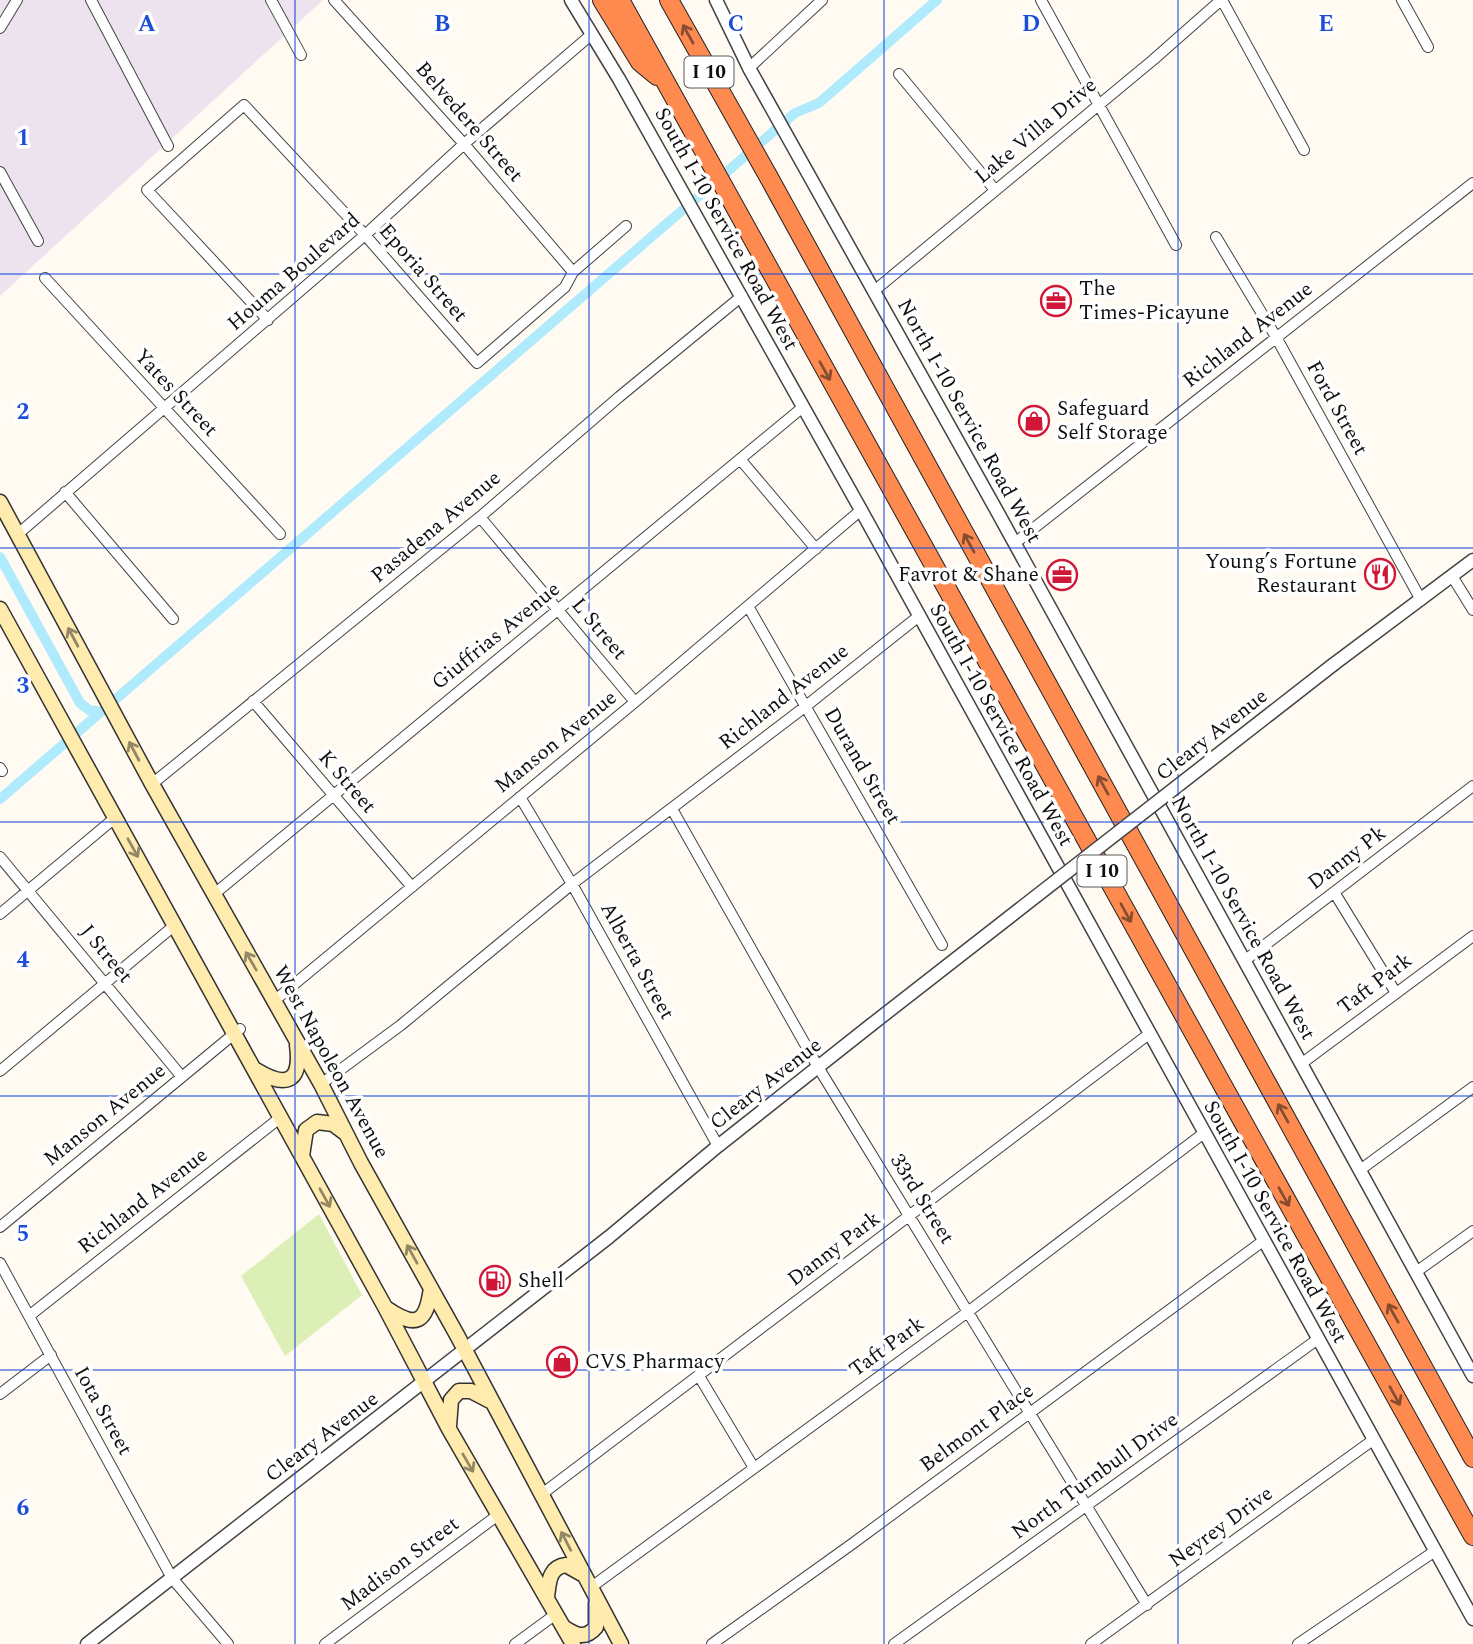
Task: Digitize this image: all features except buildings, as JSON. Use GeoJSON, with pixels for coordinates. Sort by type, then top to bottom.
{"type":"FeatureCollection","features":[{"type":"Feature","properties":{"kind":"highway"},"geometry":{"type":"LineString","coordinates":[[602,0],[640,62],[666,83]]}},
{"type":"Feature","properties":{"kind":"highway","name":"I 10"},"geometry":{"type":"LineString","coordinates":[[620,0],[1473,1536]]}},
{"type":"Feature","properties":{"kind":"highway","name":"I 10"},"geometry":{"type":"LineString","coordinates":[[671,2],[1473,1458]]}},
{"type":"Feature","properties":{"kind":"main road","name":"West Napoleon Avenue"},"geometry":{"type":"LineString","coordinates":[[0,502],[213,895],[321,1084],[621,1644]]}},
{"type":"Feature","properties":{"kind":"main road"},"geometry":{"type":"LineString","coordinates":[[0,608],[175,925],[237,1031],[423,1382],[573,1644]]}},
{"type":"Feature","properties":{"kind":"main road"},"geometry":{"type":"LineString","coordinates":[[255,1069],[277,1081],[291,1078],[296,1072],[299,1060],[297,1042]]}},
{"type":"Feature","properties":{"kind":"main road"},"geometry":{"type":"LineString","coordinates":[[302,1156],[306,1130],[317,1122],[333,1124],[347,1134]]}},
{"type":"Feature","properties":{"kind":"main road"},"geometry":{"type":"LineString","coordinates":[[385,1307],[406,1320],[420,1319],[425,1314],[431,1288]]}},
{"type":"Feature","properties":{"kind":"main road"},"geometry":{"type":"LineString","coordinates":[[449,1429],[451,1400],[459,1391],[471,1391],[493,1403]]}},
{"type":"Feature","properties":{"kind":"main road"},"geometry":{"type":"LineString","coordinates":[[547,1597],[550,1575],[554,1569],[566,1565],[583,1574]]}},
{"type":"Feature","properties":{"kind":"main road"},"geometry":{"type":"LineString","coordinates":[[564,1628],[582,1636],[590,1634],[596,1627],[593,1593]]}},
{"type":"Feature","properties":{"kind":"street"},"geometry":{"type":"LineString","coordinates":[[0,29],[17,0]]}},
{"type":"Feature","properties":{"kind":"street"},"geometry":{"type":"LineString","coordinates":[[90,0],[168,146]]}},
{"type":"Feature","properties":{"kind":"street"},"geometry":{"type":"LineString","coordinates":[[271,0],[300,55]]}},
{"type":"Feature","properties":{"kind":"street","name":"Belvedere Street"},"geometry":{"type":"LineString","coordinates":[[334,0],[464,144],[573,272]]}},
{"type":"Feature","properties":{"kind":"street","name":"South I-10 Service Road West"},"geometry":{"type":"LineString","coordinates":[[571,0],[703,227],[861,510],[1473,1619]]}},
{"type":"Feature","properties":{"kind":"street","name":"North I-10 Service Road West"},"geometry":{"type":"LineString","coordinates":[[716,0],[749,68],[1015,543],[1473,1375]]}},
{"type":"Feature","properties":{"kind":"street"},"geometry":{"type":"LineString","coordinates":[[749,68],[822,0]]}},
{"type":"Feature","properties":{"kind":"street"},"geometry":{"type":"LineString","coordinates":[[1041,0],[1176,245]]}},
{"type":"Feature","properties":{"kind":"street"},"geometry":{"type":"LineString","coordinates":[[1222,0],[1304,150]]}},
{"type":"Feature","properties":{"kind":"street","name":"Lake Villa Drive"},"geometry":{"type":"LineString","coordinates":[[874,291],[1222,0]]}},
{"type":"Feature","properties":{"kind":"street"},"geometry":{"type":"LineString","coordinates":[[1402,0],[1428,47]]}},
{"type":"Feature","properties":{"kind":"street","name":"Houma Boulevard"},"geometry":{"type":"LineString","coordinates":[[18,534],[268,320],[464,144],[592,34]]}},
{"type":"Feature","properties":{"kind":"street"},"geometry":{"type":"LineString","coordinates":[[899,74],[995,190]]}},
{"type":"Feature","properties":{"kind":"street","name":"Eporia Street"},"geometry":{"type":"LineString","coordinates":[[268,320],[147,190],[244,105],[365,235],[477,363],[490,355],[565,287],[573,272]]}},
{"type":"Feature","properties":{"kind":"street"},"geometry":{"type":"LineString","coordinates":[[0,172],[38,241]]}},
{"type":"Feature","properties":{"kind":"street","name":"Richland Avenue"},"geometry":{"type":"LineString","coordinates":[[1015,543],[1473,183]]}},
{"type":"Feature","properties":{"kind":"street"},"geometry":{"type":"LineString","coordinates":[[573,272],[626,226]]}},
{"type":"Feature","properties":{"kind":"street","name":"Ford Street"},"geometry":{"type":"LineString","coordinates":[[1216,236],[1276,337],[1421,600]]}},
{"type":"Feature","properties":{"kind":"street","name":"Yates Street"},"geometry":{"type":"LineString","coordinates":[[46,278],[279,534]]}},
{"type":"Feature","properties":{"kind":"street","name":"Pasadena Avenue"},"geometry":{"type":"LineString","coordinates":[[152,784],[480,517],[618,397],[741,296]]}},
{"type":"Feature","properties":{"kind":"street","name":"Giuffrias Avenue"},"geometry":{"type":"LineString","coordinates":[[213,895],[803,407]]}},
{"type":"Feature","properties":{"kind":"street"},"geometry":{"type":"LineString","coordinates":[[740,459],[816,549]]}},
{"type":"Feature","properties":{"kind":"street"},"geometry":{"type":"LineString","coordinates":[[65,492],[173,619]]}},
{"type":"Feature","properties":{"kind":"street","name":"Manson Avenue"},"geometry":{"type":"LineString","coordinates":[[274,1001],[635,702],[861,510]]}},
{"type":"Feature","properties":{"kind":"street","name":"L Street"},"geometry":{"type":"LineString","coordinates":[[480,517],[635,702]]}},
{"type":"Feature","properties":{"kind":"street","name":"Cleary Avenue"},"geometry":{"type":"LineString","coordinates":[[87,1644],[609,1237],[870,1025],[1334,664],[1473,560]]}},
{"type":"Feature","properties":{"kind":"street"},"geometry":{"type":"LineString","coordinates":[[1452,576],[1473,610]]}},
{"type":"Feature","properties":{"kind":"street","name":"Durand Street"},"geometry":{"type":"LineString","coordinates":[[748,607],[942,945]]}},
{"type":"Feature","properties":{"kind":"street","name":"Richland Avenue"},"geometry":{"type":"LineString","coordinates":[[572,884],[806,706],[919,616]]}},
{"type":"Feature","properties":{"kind":"street","name":"K Street"},"geometry":{"type":"LineString","coordinates":[[253,701],[412,887]]}},
{"type":"Feature","properties":{"kind":"street","name":"Danny Pk"},"geometry":{"type":"LineString","coordinates":[[1244,961],[1473,786]]}},
{"type":"Feature","properties":{"kind":"street","name":"Alberta Street"},"geometry":{"type":"LineString","coordinates":[[520,797],[572,884],[718,1146]]}},
{"type":"Feature","properties":{"kind":"street","name":"33rd Street"},"geometry":{"type":"LineString","coordinates":[[672,809],[818,1067],[1147,1605]]}},
{"type":"Feature","properties":{"kind":"street"},"geometry":{"type":"LineString","coordinates":[[0,914],[116,817]]}},
{"type":"Feature","properties":{"kind":"street","name":"J Street"},"geometry":{"type":"LineString","coordinates":[[0,857],[182,1077]]}},
{"type":"Feature","properties":{"kind":"street"},"geometry":{"type":"LineString","coordinates":[[321,1084],[401,1026],[572,884]]}},
{"type":"Feature","properties":{"kind":"street"},"geometry":{"type":"LineString","coordinates":[[1334,892],[1396,993]]}},
{"type":"Feature","properties":{"kind":"street"},"geometry":{"type":"LineString","coordinates":[[0,1071],[175,925]]}},
{"type":"Feature","properties":{"kind":"street","name":"Taft Park"},"geometry":{"type":"LineString","coordinates":[[1301,1064],[1473,936]]}},
{"type":"Feature","properties":{"kind":"street","name":"Manson Avenue"},"geometry":{"type":"LineString","coordinates":[[0,1227],[237,1031]]}},
{"type":"Feature","properties":{"kind":"street","name":"Danny Park"},"geometry":{"type":"LineString","coordinates":[[542,1494],[1149,1034]]}},
{"type":"Feature","properties":{"kind":"street"},"geometry":{"type":"LineString","coordinates":[[1360,1170],[1473,1087]]}},
{"type":"Feature","properties":{"kind":"street","name":"Richland Avenue"},"geometry":{"type":"LineString","coordinates":[[29,1316],[281,1117]]}},
{"type":"Feature","properties":{"kind":"street","name":"Taft Park"},"geometry":{"type":"LineString","coordinates":[[593,1593],[754,1468],[1204,1133]]}},
{"type":"Feature","properties":{"kind":"street"},"geometry":{"type":"LineString","coordinates":[[1416,1272],[1473,1231]]}},
{"type":"Feature","properties":{"kind":"street","name":"Belmont Place"},"geometry":{"type":"LineString","coordinates":[[712,1644],[831,1560],[1263,1241]]}},
{"type":"Feature","properties":{"kind":"street","name":"Iota Street"},"geometry":{"type":"LineString","coordinates":[[0,1263],[172,1578],[228,1644]]}},
{"type":"Feature","properties":{"kind":"street","name":"North Turnbull Drive"},"geometry":{"type":"LineString","coordinates":[[894,1644],[1318,1339]]}},
{"type":"Feature","properties":{"kind":"street"},"geometry":{"type":"LineString","coordinates":[[0,1394],[51,1355]]}},
{"type":"Feature","properties":{"kind":"street"},"geometry":{"type":"LineString","coordinates":[[699,1376],[754,1468]]}},
{"type":"Feature","properties":{"kind":"street","name":"Neyrey Drive"},"geometry":{"type":"LineString","coordinates":[[1091,1644],[1373,1440]]}},
{"type":"Feature","properties":{"kind":"street","name":"Madison Street"},"geometry":{"type":"LineString","coordinates":[[325,1644],[498,1515]]}},
{"type":"Feature","properties":{"kind":"street"},"geometry":{"type":"LineString","coordinates":[[1300,1643],[1434,1551]]}},
{"type":"Feature","properties":{"kind":"street"},"geometry":{"type":"LineString","coordinates":[[515,1644],[555,1614]]}},
{"type":"Feature","properties":{"kind":"shaded area"},"geometry":{"type":"Polygon","coordinates":[[[0,0],[323,0],[0,296],[0,0]]]}},
{"type":"Feature","properties":{"kind":"green space"},"geometry":{"type":"Polygon","coordinates":[[[319,1214],[362,1295],[285,1356],[241,1276],[319,1214]]]}},
{"type":"Feature","properties":{"kind":"waterway"},"geometry":{"type":"LineString","coordinates":[[0,799],[795,113],[819,103],[937,0]]}},
{"type":"Feature","properties":{"kind":"waterway"},"geometry":{"type":"LineString","coordinates":[[0,557],[80,703],[89,710],[101,712]]}},
{"type":"Feature","properties":{"kind":"place","name":"The Times-Picayune"},"geometry":{"type":"Point","coordinates":[1056,301]}},
{"type":"Feature","properties":{"kind":"place","name":"Safeguard Self Storage"},"geometry":{"type":"Point","coordinates":[1034,421]}},
{"type":"Feature","properties":{"kind":"place","name":"Young’s Fortune Restaurant"},"geometry":{"type":"Point","coordinates":[1380,574]}},
{"type":"Feature","properties":{"kind":"place","name":"Favrot & Shane"},"geometry":{"type":"Point","coordinates":[1062,575]}},
{"type":"Feature","properties":{"kind":"place","name":"Shell"},"geometry":{"type":"Point","coordinates":[495,1281]}},
{"type":"Feature","properties":{"kind":"place","name":"CVS Pharmacy"},"geometry":{"type":"Point","coordinates":[562,1362]}}]}
